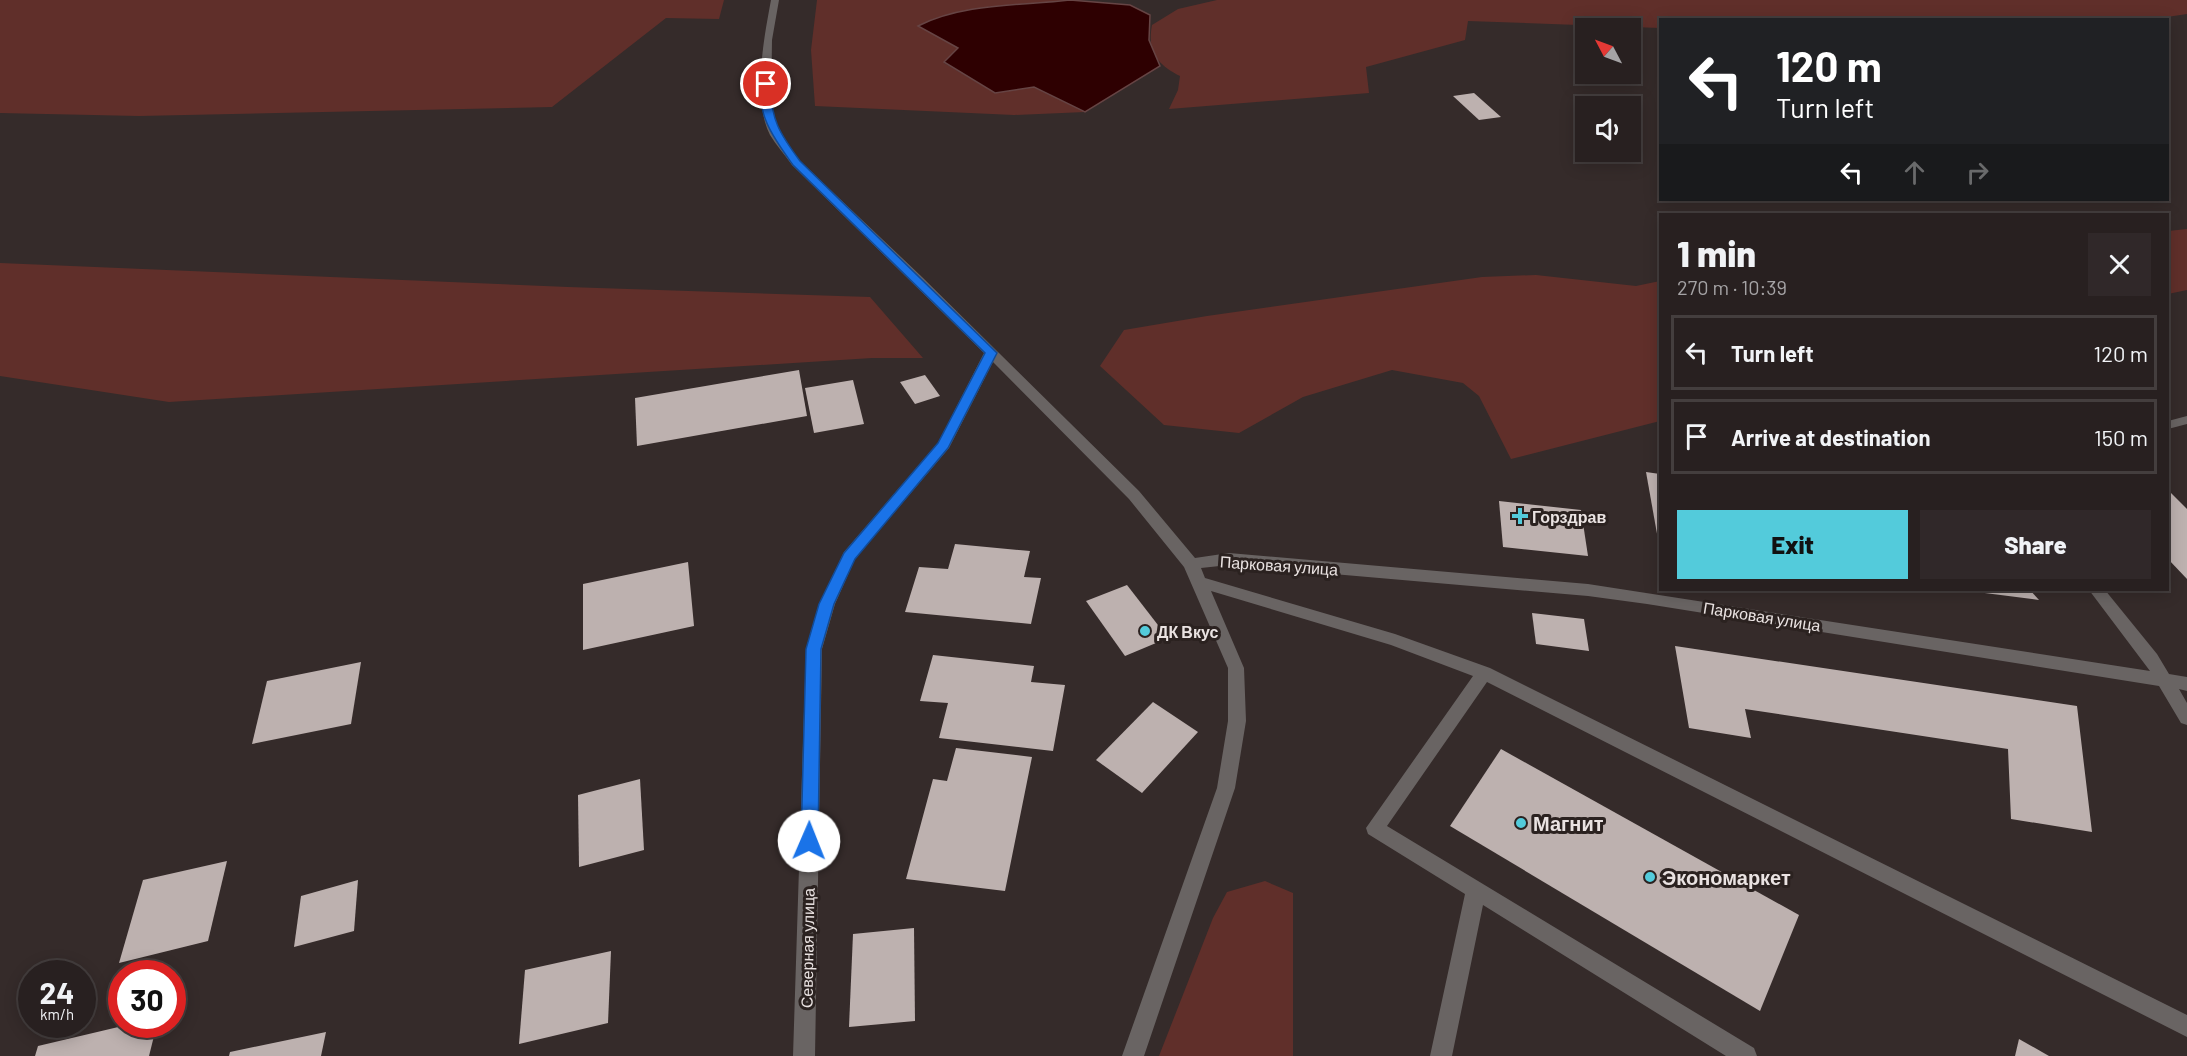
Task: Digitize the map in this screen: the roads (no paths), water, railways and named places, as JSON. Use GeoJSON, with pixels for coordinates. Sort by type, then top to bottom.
{"type":"FeatureCollection","features":[{"type":"Feature","properties":{"kind":"street"},"geometry":{"type":"LineString","coordinates":[[775,0],[768,40],[766,106],[775,134],[796,163],[1134,495],[1191,564],[1236,668],[1237,721],[1226,788],[1133,1056]]}},
{"type":"Feature","properties":{"kind":"street","name":"Северная улица"},"geometry":{"type":"LineString","coordinates":[[804,1056],[814,649],[826,604],[849,556],[944,445],[991,353]]}},
{"type":"Feature","properties":{"kind":"street"},"geometry":{"type":"LineString","coordinates":[[2169,425],[2187,420]]}},
{"type":"Feature","properties":{"kind":"street","name":"Парковая улица"},"geometry":{"type":"LineString","coordinates":[[1191,564],[1229,559],[1588,590],[2187,684]]}},
{"type":"Feature","properties":{"kind":"street"},"geometry":{"type":"LineString","coordinates":[[1199,582],[1395,640],[1484,673],[2187,1026]]}},
{"type":"Feature","properties":{"kind":"street"},"geometry":{"type":"LineString","coordinates":[[2098,591],[2166,681],[2187,718]]}},
{"type":"Feature","properties":{"kind":"street"},"geometry":{"type":"LineString","coordinates":[[1484,673],[1375,828],[1746,1056]]}},
{"type":"Feature","properties":{"kind":"street"},"geometry":{"type":"LineString","coordinates":[[1441,1056],[1476,890]]}},
{"type":"Feature","properties":{"kind":"place","name":"Горздрав"},"geometry":{"type":"Point","coordinates":[1520,516]}},
{"type":"Feature","properties":{"kind":"place","name":"ДК Вкус"},"geometry":{"type":"Point","coordinates":[1145,631]}},
{"type":"Feature","properties":{"kind":"place","name":"Магнит"},"geometry":{"type":"Point","coordinates":[1521,823]}},
{"type":"Feature","properties":{"kind":"place","name":"Экономаркет"},"geometry":{"type":"Point","coordinates":[1650,877]}}]}
